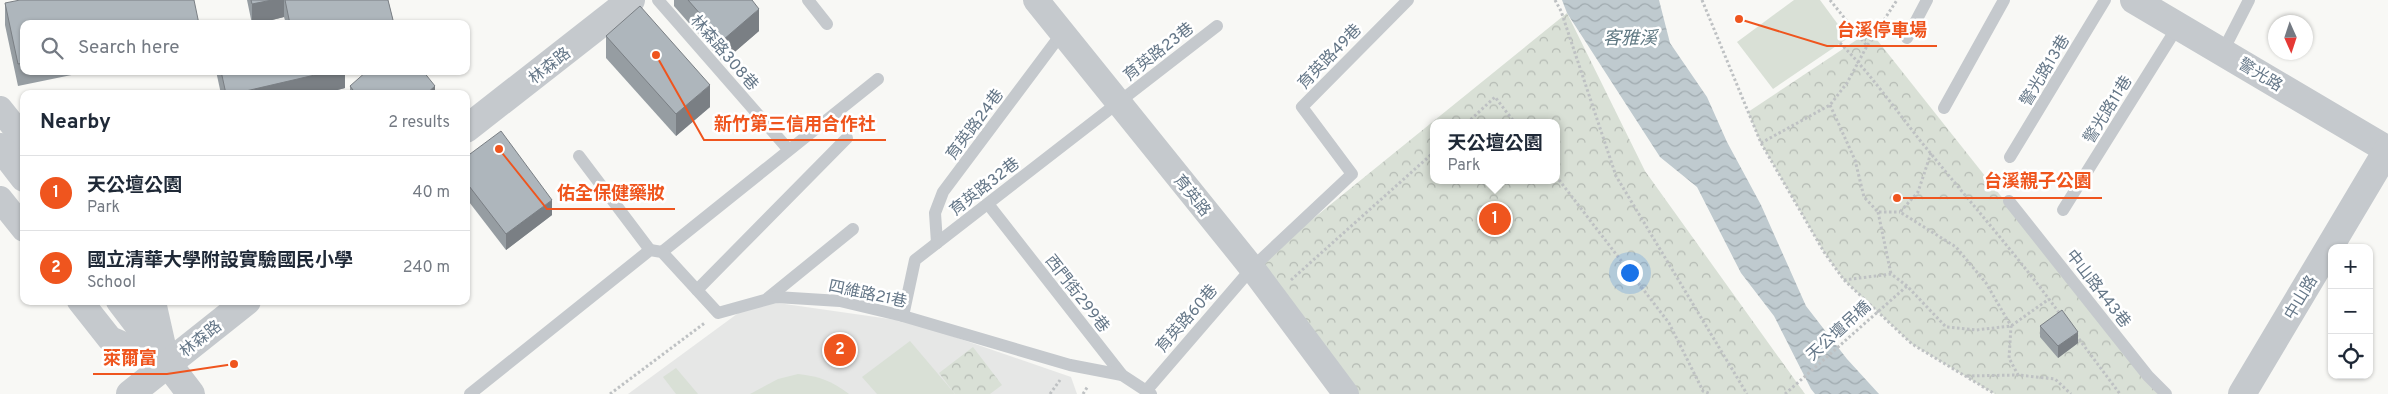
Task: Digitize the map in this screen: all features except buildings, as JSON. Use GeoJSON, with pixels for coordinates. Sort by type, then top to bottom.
{"type":"FeatureCollection","features":[{"type":"Feature","properties":{"kind":"street","name":"林森路"},"geometry":{"type":"LineString","coordinates":[[470,127],[631,0]]}},
{"type":"Feature","properties":{"kind":"street","name":"警光路"},"geometry":{"type":"LineString","coordinates":[[2134,0],[2388,150]]}},
{"type":"Feature","properties":{"kind":"street","name":"育英路"},"geometry":{"type":"LineString","coordinates":[[1040,2],[1062,33],[1252,268],[1346,394]]}},
{"type":"Feature","properties":{"kind":"street"},"geometry":{"type":"LineString","coordinates":[[0,109],[20,135]]}},
{"type":"Feature","properties":{"kind":"street"},"geometry":{"type":"LineString","coordinates":[[0,147],[20,173]]}},
{"type":"Feature","properties":{"kind":"street","name":"中山路"},"geometry":{"type":"LineString","coordinates":[[2242,394],[2388,150]]}},
{"type":"Feature","properties":{"kind":"street"},"geometry":{"type":"LineString","coordinates":[[0,199],[20,224]]}},
{"type":"Feature","properties":{"kind":"street"},"geometry":{"type":"LineString","coordinates":[[83,305],[110,339],[167,364]]}},
{"type":"Feature","properties":{"kind":"street"},"geometry":{"type":"LineString","coordinates":[[133,305],[167,364],[191,394]]}},
{"type":"Feature","properties":{"kind":"street","name":"林森路"},"geometry":{"type":"LineString","coordinates":[[130,394],[242,305]]}},
{"type":"Feature","properties":{"kind":"lane","name":"林森路308巷"},"geometry":{"type":"LineString","coordinates":[[658,0],[788,149]]}},
{"type":"Feature","properties":{"kind":"lane"},"geometry":{"type":"LineString","coordinates":[[808,0],[827,24]]}},
{"type":"Feature","properties":{"kind":"lane","name":"育英路49巷"},"geometry":{"type":"LineString","coordinates":[[1252,268],[1352,174],[1302,107],[1408,0]]}},
{"type":"Feature","properties":{"kind":"lane"},"geometry":{"type":"LineString","coordinates":[[1907,38],[1927,0]]}},
{"type":"Feature","properties":{"kind":"lane"},"geometry":{"type":"LineString","coordinates":[[1944,108],[2004,0]]}},
{"type":"Feature","properties":{"kind":"lane","name":"警光路13巷"},"geometry":{"type":"LineString","coordinates":[[2010,156],[2105,0]]}},
{"type":"Feature","properties":{"kind":"lane"},"geometry":{"type":"LineString","coordinates":[[2223,51],[2249,0]]}},
{"type":"Feature","properties":{"kind":"lane","name":"育英路23巷"},"geometry":{"type":"LineString","coordinates":[[1119,103],[1217,26]]}},
{"type":"Feature","properties":{"kind":"lane","name":"警光路11巷"},"geometry":{"type":"LineString","coordinates":[[2063,210],[2178,26]]}},
{"type":"Feature","properties":{"kind":"lane","name":"育英路24巷"},"geometry":{"type":"LineString","coordinates":[[937,243],[935,213],[944,192],[1062,33]]}},
{"type":"Feature","properties":{"kind":"lane"},"geometry":{"type":"LineString","coordinates":[[470,394],[878,79]]}},
{"type":"Feature","properties":{"kind":"lane","name":"育英路32巷"},"geometry":{"type":"LineString","coordinates":[[903,316],[915,260],[1119,103]]}},
{"type":"Feature","properties":{"kind":"lane"},"geometry":{"type":"LineString","coordinates":[[697,290],[847,138]]}},
{"type":"Feature","properties":{"kind":"lane"},"geometry":{"type":"LineString","coordinates":[[579,156],[656,251],[718,313]]}},
{"type":"Feature","properties":{"kind":"lane","name":"中山路443巷"},"geometry":{"type":"LineString","coordinates":[[2009,201],[2148,376],[2166,394]]}},
{"type":"Feature","properties":{"kind":"lane","name":"西門街299巷"},"geometry":{"type":"LineString","coordinates":[[988,204],[1122,375],[1148,392]]}},
{"type":"Feature","properties":{"kind":"lane"},"geometry":{"type":"LineString","coordinates":[[767,298],[853,228]]}},
{"type":"Feature","properties":{"kind":"lane","name":"育英路60巷"},"geometry":{"type":"LineString","coordinates":[[1148,392],[1252,268]]}},
{"type":"Feature","properties":{"kind":"lane","name":"四維路21巷"},"geometry":{"type":"LineString","coordinates":[[718,313],[767,298],[840,301],[903,316],[1070,365],[1122,375]]}},
{"type":"Feature","properties":{"kind":"path"},"geometry":{"type":"LineString","coordinates":[[1555,0],[1561,11],[1616,176],[1747,394]]}},
{"type":"Feature","properties":{"kind":"path"},"geometry":{"type":"LineString","coordinates":[[1702,0],[1760,143],[1824,252],[1844,280],[1912,344],[1995,394]]}},
{"type":"Feature","properties":{"kind":"path"},"geometry":{"type":"LineString","coordinates":[[1830,0],[1867,46]]}},
{"type":"Feature","properties":{"kind":"path"},"geometry":{"type":"LineString","coordinates":[[1760,143],[1830,105],[1846,83],[1897,0]]}},
{"type":"Feature","properties":{"kind":"path"},"geometry":{"type":"LineString","coordinates":[[1840,43],[1858,61],[2018,258],[2061,315]]}},
{"type":"Feature","properties":{"kind":"path"},"geometry":{"type":"LineString","coordinates":[[1470,119],[1495,97],[1512,119]]}},
{"type":"Feature","properties":{"kind":"path"},"geometry":{"type":"LineString","coordinates":[[1830,105],[1855,160],[1864,197],[1878,212],[1891,274],[1907,286],[1946,327],[1976,330],[2011,326],[2049,299]]}},
{"type":"Feature","properties":{"kind":"path"},"geometry":{"type":"LineString","coordinates":[[1900,212],[1912,202],[1918,192],[1931,153]]}},
{"type":"Feature","properties":{"kind":"path"},"geometry":{"type":"LineString","coordinates":[[1290,280],[1430,156]]}},
{"type":"Feature","properties":{"kind":"path"},"geometry":{"type":"LineString","coordinates":[[1560,181],[1669,322],[1702,392],[1711,394]]}},
{"type":"Feature","properties":{"kind":"path"},"geometry":{"type":"LineString","coordinates":[[1878,212],[1900,212],[1956,247],[1986,283],[2011,326],[2009,358],[2018,375]]}},
{"type":"Feature","properties":{"kind":"path"},"geometry":{"type":"LineString","coordinates":[[1844,280],[1891,274]]}},
{"type":"Feature","properties":{"kind":"path","name":"天公壇吊橋"},"geometry":{"type":"LineString","coordinates":[[1785,394],[1907,286]]}},
{"type":"Feature","properties":{"kind":"path"},"geometry":{"type":"LineString","coordinates":[[610,394],[718,313]]}},
{"type":"Feature","properties":{"kind":"path"},"geometry":{"type":"LineString","coordinates":[[2072,330],[2120,394]]}},
{"type":"Feature","properties":{"kind":"path"},"geometry":{"type":"LineString","coordinates":[[1965,376],[2018,375],[2055,379],[2071,394]]}},
{"type":"Feature","properties":{"kind":"shaded area"},"geometry":{"type":"Polygon","coordinates":[[[756,300],[911,322],[1071,377],[1077,394],[628,394],[756,300]]]}},
{"type":"Feature","properties":{"kind":"green space"},"geometry":{"type":"Polygon","coordinates":[[[1794,0],[1820,0],[1848,38],[1773,89],[1737,42],[1794,0]]]}},
{"type":"Feature","properties":{"kind":"green space"},"geometry":{"type":"Polygon","coordinates":[[[1567,13],[1645,171],[1805,394],[1348,394],[1252,268],[1430,124],[1430,184],[1560,184],[1560,119],[1436,119],[1567,13]]]}},
{"type":"Feature","properties":{"kind":"green space"},"geometry":{"type":"Polygon","coordinates":[[[1870,31],[2158,394],[1995,394],[1912,344],[1844,280],[1824,252],[1761,143],[1748,112],[1870,31]]]}},
{"type":"Feature","properties":{"kind":"green space"},"geometry":{"type":"Polygon","coordinates":[[[910,341],[955,394],[877,394],[862,377],[910,341]]]}},
{"type":"Feature","properties":{"kind":"green space"},"geometry":{"type":"Polygon","coordinates":[[[973,347],[1002,385],[990,394],[955,394],[939,373],[973,347]]]}},
{"type":"Feature","properties":{"kind":"green space"},"geometry":{"type":"Polygon","coordinates":[[[676,368],[698,394],[676,394],[663,377],[676,368]]]}},
{"type":"Feature","properties":{"kind":"green space"},"geometry":{"type":"Polygon","coordinates":[[[798,374],[825,380],[849,394],[750,394],[778,379],[798,374]]]}},
{"type":"Feature","properties":{"kind":"water","name":"客雅溪"},"geometry":{"type":"Polygon","coordinates":[[[1562,0],[1659,0],[1670,43],[1707,97],[1727,142],[1761,205],[1806,306],[1847,359],[1879,394],[1815,394],[1774,316],[1741,273],[1697,187],[1660,157],[1567,13],[1562,0]]]}},
{"type":"Feature","properties":{"kind":"place","name":"台溪停車場"},"geometry":{"type":"Point","coordinates":[1739,19]}},
{"type":"Feature","properties":{"kind":"place","name":"新竹第三信用合作社"},"geometry":{"type":"Point","coordinates":[656,55]}},
{"type":"Feature","properties":{"kind":"place","name":"佑全保健藥妝"},"geometry":{"type":"Point","coordinates":[499,149]}},
{"type":"Feature","properties":{"kind":"place","name":"台溪親子公園"},"geometry":{"type":"Point","coordinates":[1897,198]}},
{"type":"Feature","properties":{"kind":"place","name":"天公壇公園"},"geometry":{"type":"Point","coordinates":[1495,219]}},
{"type":"Feature","properties":{"kind":"place","name":"國立清華大學附設實驗國民小學"},"geometry":{"type":"Point","coordinates":[840,350]}},
{"type":"Feature","properties":{"kind":"place","name":"萊爾富"},"geometry":{"type":"Point","coordinates":[234,364]}}]}
